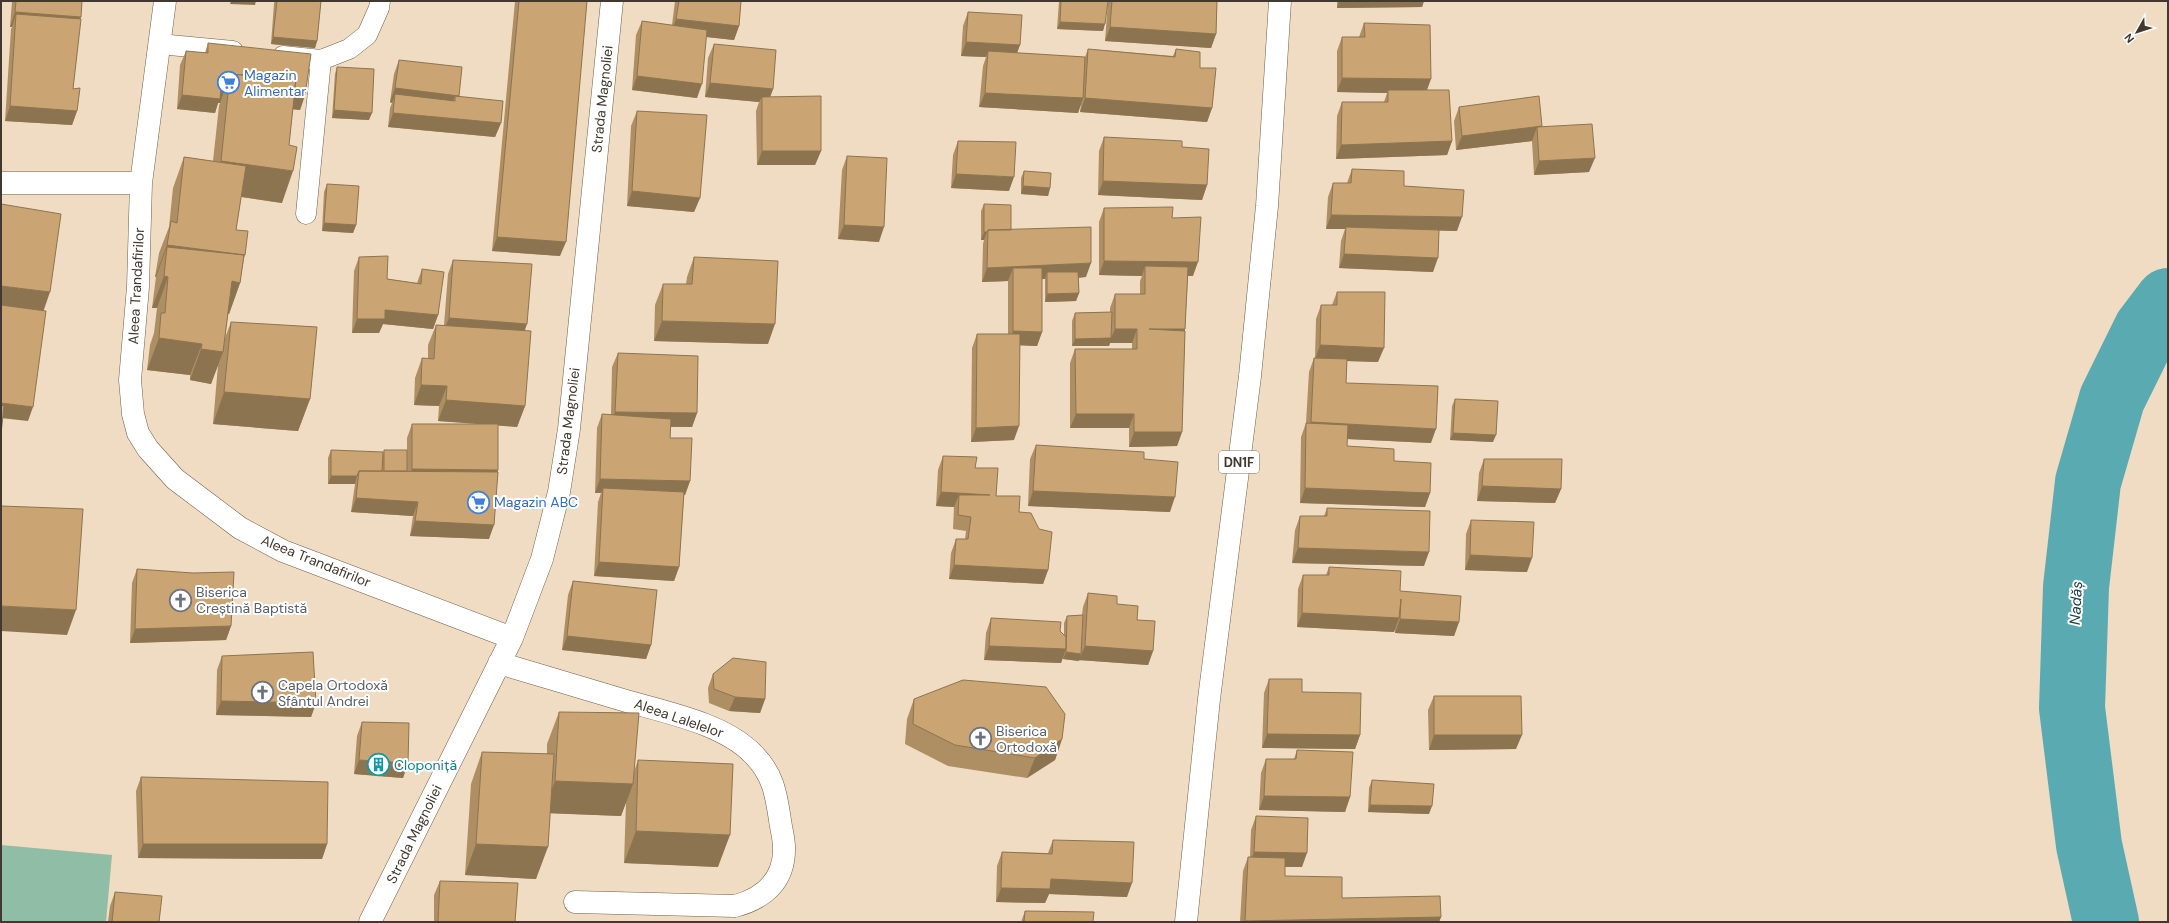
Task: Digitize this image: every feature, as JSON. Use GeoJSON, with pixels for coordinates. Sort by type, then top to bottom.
{"type":"FeatureCollection","features":[{"type":"Feature","properties":{"kind":"street","name":"Aleea Trandafirilor"},"geometry":{"type":"LineString","coordinates":[[164,1],[160,44],[141,183],[138,288],[130,380],[133,414],[138,434],[148,449],[175,480],[240,528],[283,551],[512,638]]}},
{"type":"Feature","properties":{"kind":"street","name":"Strada Magnoliei"},"geometry":{"type":"LineString","coordinates":[[370,922],[498,663],[512,638],[542,559],[559,492],[568,436],[612,1]]}},
{"type":"Feature","properties":{"kind":"street","name":"DN1F"},"geometry":{"type":"LineString","coordinates":[[1186,922],[1209,699],[1250,376],[1267,206],[1280,1]]}},
{"type":"Feature","properties":{"kind":"street"},"geometry":{"type":"LineString","coordinates":[[1,183],[141,183]]}},
{"type":"Feature","properties":{"kind":"street","name":"Aleea Lalelelor"},"geometry":{"type":"LineString","coordinates":[[498,663],[700,723],[733,737],[753,754],[765,769],[774,786],[784,845],[784,859],[775,879],[763,895],[750,902],[735,906],[575,902]]}},
{"type":"Feature","properties":{"kind":"lane"},"geometry":{"type":"LineString","coordinates":[[160,44],[321,60],[349,49],[367,35],[379,8],[380,1]]}},
{"type":"Feature","properties":{"kind":"lane"},"geometry":{"type":"LineString","coordinates":[[306,214],[321,60]]}},
{"type":"Feature","properties":{"kind":"green space"},"geometry":{"type":"Polygon","coordinates":[[[1,845],[112,855],[106,922],[1,922],[1,845]]]}},
{"type":"Feature","properties":{"kind":"building"},"geometry":{"type":"Polygon","coordinates":[[[16,1],[82,1],[81,17],[15,12],[16,1]]]}},
{"type":"Feature","properties":{"kind":"building"},"geometry":{"type":"Polygon","coordinates":[[[277,1],[321,1],[317,41],[273,37],[277,1]]]}},
{"type":"Feature","properties":{"kind":"building"},"geometry":{"type":"Polygon","coordinates":[[[519,1],[587,1],[566,242],[497,237],[519,1]]]}},
{"type":"Feature","properties":{"kind":"building"},"geometry":{"type":"Polygon","coordinates":[[[679,1],[741,1],[739,26],[676,19],[679,1]]]}},
{"type":"Feature","properties":{"kind":"building"},"geometry":{"type":"Polygon","coordinates":[[[1061,1],[1108,1],[1105,24],[1060,22],[1061,1]]]}},
{"type":"Feature","properties":{"kind":"building"},"geometry":{"type":"Polygon","coordinates":[[[1112,1],[1217,1],[1216,34],[1110,27],[1112,1]]]}},
{"type":"Feature","properties":{"kind":"building"},"geometry":{"type":"Polygon","coordinates":[[[968,12],[1022,15],[1020,45],[966,42],[968,12]]]}},
{"type":"Feature","properties":{"kind":"building"},"geometry":{"type":"Polygon","coordinates":[[[16,14],[81,19],[73,89],[80,88],[77,111],[10,106],[16,14]]]}},
{"type":"Feature","properties":{"kind":"building"},"geometry":{"type":"Polygon","coordinates":[[[642,21],[707,30],[702,84],[637,76],[642,21]]]}},
{"type":"Feature","properties":{"kind":"building"},"geometry":{"type":"Polygon","coordinates":[[[1364,23],[1430,25],[1431,79],[1342,78],[1342,37],[1365,37],[1364,23]]]}},
{"type":"Feature","properties":{"kind":"building"},"geometry":{"type":"Polygon","coordinates":[[[208,43],[311,54],[305,95],[294,94],[296,79],[230,74],[225,89],[221,88],[220,99],[182,95],[186,51],[208,53],[208,43]]]}},
{"type":"Feature","properties":{"kind":"building"},"geometry":{"type":"Polygon","coordinates":[[[714,44],[776,50],[773,89],[710,83],[714,44]]]}},
{"type":"Feature","properties":{"kind":"building"},"geometry":{"type":"Polygon","coordinates":[[[1088,49],[1175,57],[1176,49],[1200,52],[1200,68],[1216,68],[1212,108],[1085,98],[1088,49]]]}},
{"type":"Feature","properties":{"kind":"building"},"geometry":{"type":"Polygon","coordinates":[[[988,51],[1085,57],[1083,98],[985,93],[988,51]]]}},
{"type":"Feature","properties":{"kind":"building"},"geometry":{"type":"Polygon","coordinates":[[[399,60],[462,67],[459,96],[395,88],[399,60]]]}},
{"type":"Feature","properties":{"kind":"building"},"geometry":{"type":"Polygon","coordinates":[[[337,67],[374,69],[372,113],[334,110],[337,67]]]}},
{"type":"Feature","properties":{"kind":"building"},"geometry":{"type":"Polygon","coordinates":[[[230,74],[296,79],[289,145],[297,147],[293,171],[221,161],[230,74]]]}},
{"type":"Feature","properties":{"kind":"building"},"geometry":{"type":"Polygon","coordinates":[[[1388,90],[1449,90],[1452,141],[1341,145],[1342,102],[1388,102],[1388,90]]]}},
{"type":"Feature","properties":{"kind":"building"},"geometry":{"type":"Polygon","coordinates":[[[395,94],[455,101],[455,96],[503,101],[501,123],[393,113],[395,94]]]}},
{"type":"Feature","properties":{"kind":"building"},"geometry":{"type":"Polygon","coordinates":[[[821,96],[821,151],[762,151],[762,97],[821,96]]]}},
{"type":"Feature","properties":{"kind":"building"},"geometry":{"type":"Polygon","coordinates":[[[1539,96],[1542,126],[1462,136],[1459,107],[1539,96]]]}},
{"type":"Feature","properties":{"kind":"building"},"geometry":{"type":"Polygon","coordinates":[[[637,111],[707,115],[700,198],[632,191],[637,111]]]}},
{"type":"Feature","properties":{"kind":"building"},"geometry":{"type":"Polygon","coordinates":[[[1592,124],[1595,158],[1539,161],[1537,127],[1592,124]]]}},
{"type":"Feature","properties":{"kind":"building"},"geometry":{"type":"Polygon","coordinates":[[[1104,137],[1182,141],[1182,147],[1209,149],[1207,185],[1103,181],[1104,137]]]}},
{"type":"Feature","properties":{"kind":"building"},"geometry":{"type":"Polygon","coordinates":[[[958,141],[1016,142],[1014,177],[956,174],[958,141]]]}},
{"type":"Feature","properties":{"kind":"building"},"geometry":{"type":"Polygon","coordinates":[[[847,156],[887,158],[884,227],[844,225],[847,156]]]}},
{"type":"Feature","properties":{"kind":"building"},"geometry":{"type":"Polygon","coordinates":[[[184,157],[246,166],[236,230],[248,231],[245,255],[167,245],[171,221],[177,223],[184,157]]]}},
{"type":"Feature","properties":{"kind":"building"},"geometry":{"type":"Polygon","coordinates":[[[1352,169],[1404,171],[1404,186],[1464,190],[1462,217],[1331,215],[1333,183],[1351,183],[1352,169]]]}},
{"type":"Feature","properties":{"kind":"building"},"geometry":{"type":"Polygon","coordinates":[[[1024,171],[1051,173],[1050,188],[1023,186],[1024,171]]]}},
{"type":"Feature","properties":{"kind":"building"},"geometry":{"type":"Polygon","coordinates":[[[327,184],[359,186],[356,225],[324,223],[327,184]]]}},
{"type":"Feature","properties":{"kind":"building"},"geometry":{"type":"Polygon","coordinates":[[[1,204],[61,214],[50,292],[1,286],[1,204]]]}},
{"type":"Feature","properties":{"kind":"building"},"geometry":{"type":"Polygon","coordinates":[[[984,204],[1011,205],[1011,230],[988,230],[987,232],[984,232],[984,204]]]}},
{"type":"Feature","properties":{"kind":"building"},"geometry":{"type":"Polygon","coordinates":[[[1173,207],[1172,218],[1201,217],[1198,262],[1104,261],[1104,208],[1173,207]]]}},
{"type":"Feature","properties":{"kind":"building"},"geometry":{"type":"Polygon","coordinates":[[[1091,227],[1091,263],[987,268],[988,230],[1091,227]]]}},
{"type":"Feature","properties":{"kind":"building"},"geometry":{"type":"Polygon","coordinates":[[[1346,227],[1439,230],[1438,258],[1344,254],[1346,227]]]}},
{"type":"Feature","properties":{"kind":"building"},"geometry":{"type":"Polygon","coordinates":[[[167,247],[244,255],[240,283],[232,281],[223,352],[201,349],[202,344],[159,338],[161,313],[165,313],[168,277],[164,276],[167,247]]]}},
{"type":"Feature","properties":{"kind":"building"},"geometry":{"type":"Polygon","coordinates":[[[388,256],[387,279],[421,284],[422,269],[444,272],[438,315],[385,310],[385,319],[357,319],[359,257],[388,256]]]}},
{"type":"Feature","properties":{"kind":"building"},"geometry":{"type":"Polygon","coordinates":[[[694,257],[778,261],[775,324],[662,321],[663,284],[692,284],[694,257]]]}},
{"type":"Feature","properties":{"kind":"building"},"geometry":{"type":"Polygon","coordinates":[[[453,260],[532,264],[527,324],[449,318],[453,260]]]}},
{"type":"Feature","properties":{"kind":"building"},"geometry":{"type":"Polygon","coordinates":[[[1145,266],[1188,267],[1185,329],[1149,329],[1185,331],[1182,432],[1134,432],[1134,414],[1076,414],[1075,349],[1137,349],[1137,329],[1115,329],[1115,294],[1145,294],[1145,266]]]}},
{"type":"Feature","properties":{"kind":"building"},"geometry":{"type":"Polygon","coordinates":[[[1013,268],[1042,268],[1042,332],[1013,331],[1013,268]]]}},
{"type":"Feature","properties":{"kind":"building"},"geometry":{"type":"Polygon","coordinates":[[[1047,272],[1078,272],[1079,293],[1047,294],[1047,272]]]}},
{"type":"Feature","properties":{"kind":"building"},"geometry":{"type":"Polygon","coordinates":[[[1337,292],[1385,292],[1384,348],[1320,345],[1321,305],[1337,305],[1337,292]]]}},
{"type":"Feature","properties":{"kind":"building"},"geometry":{"type":"Polygon","coordinates":[[[1,305],[46,311],[33,407],[1,403],[1,305]]]}},
{"type":"Feature","properties":{"kind":"building"},"geometry":{"type":"Polygon","coordinates":[[[1112,312],[1111,338],[1075,339],[1075,313],[1112,312]]]}},
{"type":"Feature","properties":{"kind":"building"},"geometry":{"type":"Polygon","coordinates":[[[231,322],[317,327],[310,399],[224,392],[231,322]]]}},
{"type":"Feature","properties":{"kind":"building"},"geometry":{"type":"Polygon","coordinates":[[[436,325],[531,331],[525,406],[446,400],[447,386],[421,385],[422,358],[434,359],[436,325]]]}},
{"type":"Feature","properties":{"kind":"building"},"geometry":{"type":"Polygon","coordinates":[[[977,334],[1020,334],[1019,426],[976,428],[977,334]]]}},
{"type":"Feature","properties":{"kind":"building"},"geometry":{"type":"Polygon","coordinates":[[[618,353],[698,356],[697,413],[615,412],[618,353]]]}},
{"type":"Feature","properties":{"kind":"building"},"geometry":{"type":"Polygon","coordinates":[[[1314,358],[1347,359],[1346,383],[1438,386],[1436,429],[1311,422],[1314,358]]]}},
{"type":"Feature","properties":{"kind":"building"},"geometry":{"type":"Polygon","coordinates":[[[1455,399],[1498,401],[1496,435],[1453,433],[1455,399]]]}},
{"type":"Feature","properties":{"kind":"building"},"geometry":{"type":"Polygon","coordinates":[[[1,405],[4,406],[1,434],[1,405]]]}},
{"type":"Feature","properties":{"kind":"building"},"geometry":{"type":"Polygon","coordinates":[[[602,414],[671,419],[670,438],[692,438],[690,481],[600,479],[602,414]]]}},
{"type":"Feature","properties":{"kind":"building"},"geometry":{"type":"Polygon","coordinates":[[[1306,423],[1348,425],[1347,446],[1394,449],[1394,461],[1431,463],[1430,493],[1305,488],[1306,423]]]}},
{"type":"Feature","properties":{"kind":"building"},"geometry":{"type":"Polygon","coordinates":[[[412,424],[498,424],[498,470],[412,469],[412,424]]]}},
{"type":"Feature","properties":{"kind":"building"},"geometry":{"type":"Polygon","coordinates":[[[1036,445],[1144,452],[1144,459],[1178,462],[1175,497],[1033,491],[1036,445]]]}},
{"type":"Feature","properties":{"kind":"building"},"geometry":{"type":"Polygon","coordinates":[[[331,450],[383,452],[382,471],[359,471],[357,476],[331,476],[331,450]]]}},
{"type":"Feature","properties":{"kind":"building"},"geometry":{"type":"Polygon","coordinates":[[[384,450],[407,450],[407,471],[384,471],[384,450]]]}},
{"type":"Feature","properties":{"kind":"building"},"geometry":{"type":"Polygon","coordinates":[[[943,456],[977,457],[975,468],[998,468],[996,496],[1020,496],[1019,512],[1031,513],[1039,529],[1052,532],[1048,570],[954,565],[956,539],[968,539],[971,517],[958,515],[959,495],[990,495],[941,492],[943,456]]]}},
{"type":"Feature","properties":{"kind":"building"},"geometry":{"type":"Polygon","coordinates":[[[1484,459],[1562,459],[1561,489],[1482,486],[1484,459]]]}},
{"type":"Feature","properties":{"kind":"building"},"geometry":{"type":"Polygon","coordinates":[[[359,471],[498,472],[494,525],[415,521],[418,502],[356,498],[359,471]]]}},
{"type":"Feature","properties":{"kind":"building"},"geometry":{"type":"Polygon","coordinates":[[[603,488],[684,492],[679,567],[599,562],[603,488]]]}},
{"type":"Feature","properties":{"kind":"building"},"geometry":{"type":"Polygon","coordinates":[[[1,506],[83,509],[76,610],[1,606],[1,506]]]}},
{"type":"Feature","properties":{"kind":"building"},"geometry":{"type":"Polygon","coordinates":[[[1327,508],[1430,511],[1429,552],[1298,548],[1300,516],[1327,516],[1327,508]]]}},
{"type":"Feature","properties":{"kind":"building"},"geometry":{"type":"Polygon","coordinates":[[[1471,520],[1534,522],[1532,558],[1470,555],[1471,520]]]}},
{"type":"Feature","properties":{"kind":"building"},"geometry":{"type":"Polygon","coordinates":[[[1329,567],[1401,571],[1400,591],[1461,596],[1459,622],[1400,619],[1401,599],[1399,618],[1302,613],[1303,575],[1329,575],[1329,567]]]}},
{"type":"Feature","properties":{"kind":"building","name":"Biserica Creștină Baptistă"},"geometry":{"type":"Polygon","coordinates":[[[137,569],[193,573],[234,572],[231,626],[135,629],[137,569]]]}},
{"type":"Feature","properties":{"kind":"building"},"geometry":{"type":"Polygon","coordinates":[[[573,581],[657,590],[651,645],[567,636],[573,581]]]}},
{"type":"Feature","properties":{"kind":"building"},"geometry":{"type":"Polygon","coordinates":[[[1088,593],[1117,596],[1117,604],[1138,606],[1137,620],[1155,621],[1153,651],[1085,646],[1088,593]]]}},
{"type":"Feature","properties":{"kind":"building"},"geometry":{"type":"Polygon","coordinates":[[[1083,615],[1081,654],[1066,652],[1067,616],[1083,615]]]}},
{"type":"Feature","properties":{"kind":"building"},"geometry":{"type":"Polygon","coordinates":[[[991,618],[1061,622],[1060,631],[1066,637],[1066,649],[989,646],[991,618]]]}},
{"type":"Feature","properties":{"kind":"building","name":"Capela Ortodoxă Sfântul Andrei"},"geometry":{"type":"Polygon","coordinates":[[[313,652],[316,703],[221,701],[222,656],[313,652]]]}},
{"type":"Feature","properties":{"kind":"building"},"geometry":{"type":"Polygon","coordinates":[[[733,658],[766,662],[765,699],[735,697],[714,689],[713,674],[733,658]]]}},
{"type":"Feature","properties":{"kind":"building"},"geometry":{"type":"Polygon","coordinates":[[[1269,679],[1302,679],[1302,692],[1361,693],[1360,735],[1267,734],[1269,679]]]}},
{"type":"Feature","properties":{"kind":"building","name":"Biserica Ortodoxă"},"geometry":{"type":"Polygon","coordinates":[[[963,680],[1046,687],[1065,714],[1062,739],[1035,758],[955,745],[913,724],[914,699],[963,680]]]}},
{"type":"Feature","properties":{"kind":"building"},"geometry":{"type":"Polygon","coordinates":[[[1434,696],[1521,696],[1522,735],[1434,735],[1434,696]]]}},
{"type":"Feature","properties":{"kind":"building"},"geometry":{"type":"Polygon","coordinates":[[[559,712],[639,713],[633,784],[555,781],[559,712]]]}},
{"type":"Feature","properties":{"kind":"building"},"geometry":{"type":"Polygon","coordinates":[[[362,722],[409,723],[408,763],[359,760],[362,722]]]}},
{"type":"Feature","properties":{"kind":"building"},"geometry":{"type":"Polygon","coordinates":[[[1297,750],[1353,752],[1350,797],[1264,796],[1266,759],[1296,759],[1297,750]]]}},
{"type":"Feature","properties":{"kind":"building"},"geometry":{"type":"Polygon","coordinates":[[[482,752],[554,754],[548,847],[476,844],[482,752]]]}},
{"type":"Feature","properties":{"kind":"building"},"geometry":{"type":"Polygon","coordinates":[[[638,760],[733,764],[730,835],[636,831],[638,760]]]}},
{"type":"Feature","properties":{"kind":"building"},"geometry":{"type":"Polygon","coordinates":[[[141,777],[328,782],[327,844],[143,844],[141,777]]]}},
{"type":"Feature","properties":{"kind":"building"},"geometry":{"type":"Polygon","coordinates":[[[1372,780],[1434,784],[1432,806],[1370,805],[1372,780]]]}},
{"type":"Feature","properties":{"kind":"building"},"geometry":{"type":"Polygon","coordinates":[[[1256,816],[1308,818],[1307,853],[1254,852],[1256,816]]]}},
{"type":"Feature","properties":{"kind":"building"},"geometry":{"type":"Polygon","coordinates":[[[1053,840],[1134,842],[1132,883],[1051,879],[1050,889],[1001,888],[1002,852],[1052,854],[1053,840]]]}},
{"type":"Feature","properties":{"kind":"building"},"geometry":{"type":"Polygon","coordinates":[[[1248,857],[1285,858],[1285,876],[1342,877],[1342,898],[1440,896],[1441,917],[1245,921],[1248,857]]]}},
{"type":"Feature","properties":{"kind":"building"},"geometry":{"type":"Polygon","coordinates":[[[440,881],[518,883],[515,922],[438,922],[440,881]]]}},
{"type":"Feature","properties":{"kind":"building"},"geometry":{"type":"Polygon","coordinates":[[[115,892],[162,896],[159,922],[112,922],[115,892]]]}},
{"type":"Feature","properties":{"kind":"building"},"geometry":{"type":"Polygon","coordinates":[[[1025,911],[1094,912],[1093,922],[1024,922],[1025,911]]]}},
{"type":"Feature","properties":{"kind":"waterway","name":"Nadăș"},"geometry":{"type":"LineString","coordinates":[[2106,922],[2089,845],[2072,708],[2076,587],[2088,482],[2112,399],[2146,330],[2168,301]]}},
{"type":"Feature","properties":{"kind":"place","name":"Magazin Alimentar"},"geometry":{"type":"Point","coordinates":[229,83]}},
{"type":"Feature","properties":{"kind":"place","name":"Magazin ABC"},"geometry":{"type":"Point","coordinates":[478,502]}},
{"type":"Feature","properties":{"kind":"place","name":"Biserica Creștină Baptistă"},"geometry":{"type":"Point","coordinates":[180,600]}},
{"type":"Feature","properties":{"kind":"place","name":"Capela Ortodoxă Sfântul Andrei"},"geometry":{"type":"Point","coordinates":[263,693]}},
{"type":"Feature","properties":{"kind":"place","name":"Biserica Ortodoxă"},"geometry":{"type":"Point","coordinates":[981,739]}},
{"type":"Feature","properties":{"kind":"place","name":"Cloponiță"},"geometry":{"type":"Point","coordinates":[379,765]}}]}
